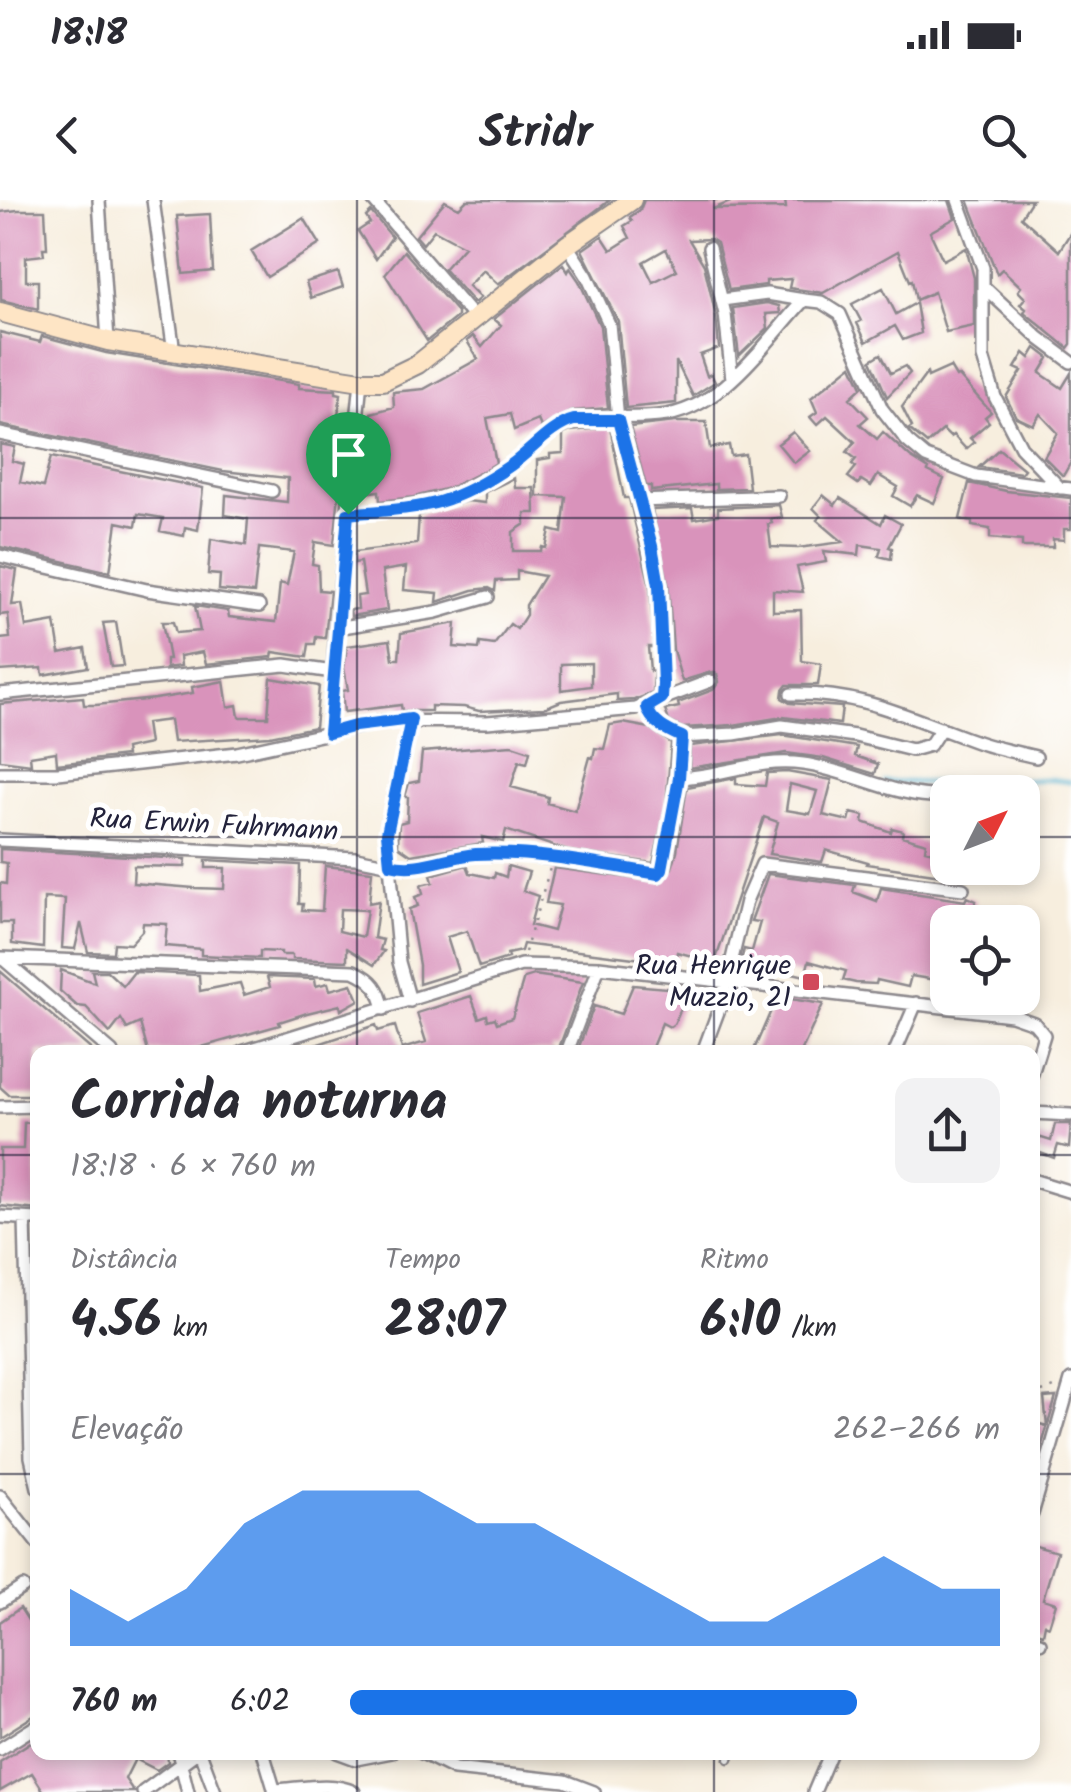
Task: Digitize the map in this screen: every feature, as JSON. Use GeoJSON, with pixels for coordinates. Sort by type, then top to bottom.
{"type":"FeatureCollection","features":[{"type":"Feature","properties":{"kind":"main road"},"geometry":{"type":"LineString","coordinates":[[0,312],[108,341],[383,381],[398,376],[476,320],[567,244],[632,200]]}},
{"type":"Feature","properties":{"kind":"street"},"geometry":{"type":"LineString","coordinates":[[98,200],[108,341]]}},
{"type":"Feature","properties":{"kind":"street"},"geometry":{"type":"LineString","coordinates":[[154,200],[174,352]]}},
{"type":"Feature","properties":{"kind":"street"},"geometry":{"type":"LineString","coordinates":[[373,200],[476,320]]}},
{"type":"Feature","properties":{"kind":"street"},"geometry":{"type":"LineString","coordinates":[[958,200],[983,268],[982,357],[995,398],[1021,448],[1065,488]]}},
{"type":"Feature","properties":{"kind":"street"},"geometry":{"type":"LineString","coordinates":[[567,244],[608,324],[618,420],[659,585],[664,650],[662,698]]}},
{"type":"Feature","properties":{"kind":"street"},"geometry":{"type":"LineString","coordinates":[[709,248],[722,300],[732,379]]}},
{"type":"Feature","properties":{"kind":"street"},"geometry":{"type":"LineString","coordinates":[[984,288],[1071,362]]}},
{"type":"Feature","properties":{"kind":"street"},"geometry":{"type":"LineString","coordinates":[[722,300],[767,294],[821,302],[840,314],[882,410],[926,457],[976,476],[1065,488]]}},
{"type":"Feature","properties":{"kind":"street"},"geometry":{"type":"LineString","coordinates":[[348,514],[442,503],[492,478],[563,424],[574,420],[678,414],[714,396],[804,300]]}},
{"type":"Feature","properties":{"kind":"street"},"geometry":{"type":"LineString","coordinates":[[329,733],[361,380]]}},
{"type":"Feature","properties":{"kind":"street"},"geometry":{"type":"LineString","coordinates":[[0,434],[272,491]]}},
{"type":"Feature","properties":{"kind":"street"},"geometry":{"type":"LineString","coordinates":[[638,501],[778,496]]}},
{"type":"Feature","properties":{"kind":"street"},"geometry":{"type":"LineString","coordinates":[[0,556],[148,590],[259,606]]}},
{"type":"Feature","properties":{"kind":"street"},"geometry":{"type":"LineString","coordinates":[[336,628],[436,612],[488,597]]}},
{"type":"Feature","properties":{"kind":"street"},"geometry":{"type":"LineString","coordinates":[[0,694],[285,666],[333,672]]}},
{"type":"Feature","properties":{"kind":"street"},"geometry":{"type":"LineString","coordinates":[[0,773],[58,773],[237,753],[355,726],[411,719],[488,722],[647,707],[710,681]]}},
{"type":"Feature","properties":{"kind":"street"},"geometry":{"type":"LineString","coordinates":[[791,694],[844,696],[978,742],[1036,757]]}},
{"type":"Feature","properties":{"kind":"street"},"geometry":{"type":"LineString","coordinates":[[647,707],[664,729],[682,737],[782,726],[855,736],[912,750],[930,745],[942,728]]}},
{"type":"Feature","properties":{"kind":"street"},"geometry":{"type":"LineString","coordinates":[[410,1001],[397,949],[387,833],[411,719]]}},
{"type":"Feature","properties":{"kind":"street"},"geometry":{"type":"LineString","coordinates":[[682,737],[679,778],[710,776],[766,762],[800,764],[930,798]]}},
{"type":"Feature","properties":{"kind":"street","name":"Rua Erwin Fuhrmann"},"geometry":{"type":"LineString","coordinates":[[0,840],[356,858],[412,866],[474,854],[553,858],[661,872],[679,778]]}},
{"type":"Feature","properties":{"kind":"street"},"geometry":{"type":"LineString","coordinates":[[706,1045],[722,1002],[746,901],[762,864],[963,888]]}},
{"type":"Feature","properties":{"kind":"street"},"geometry":{"type":"LineString","coordinates":[[1,957],[354,972],[368,977],[379,989],[384,1009]]}},
{"type":"Feature","properties":{"kind":"street"},"geometry":{"type":"LineString","coordinates":[[1,957],[104,1045]]}},
{"type":"Feature","properties":{"kind":"street"},"geometry":{"type":"LineString","coordinates":[[265,1045],[521,965],[600,967],[1010,1015],[1026,1019],[1042,1030],[1044,1044],[1040,1054]]}},
{"type":"Feature","properties":{"kind":"street"},"geometry":{"type":"LineString","coordinates":[[569,1045],[600,967]]}},
{"type":"Feature","properties":{"kind":"street"},"geometry":{"type":"LineString","coordinates":[[898,1045],[916,1002]]}},
{"type":"Feature","properties":{"kind":"street"},"geometry":{"type":"LineString","coordinates":[[0,1106],[30,1106]]}},
{"type":"Feature","properties":{"kind":"street"},"geometry":{"type":"LineString","coordinates":[[1040,1113],[1071,1114]]}},
{"type":"Feature","properties":{"kind":"street"},"geometry":{"type":"LineString","coordinates":[[1040,1182],[1071,1192]]}},
{"type":"Feature","properties":{"kind":"street"},"geometry":{"type":"LineString","coordinates":[[0,1217],[30,1219]]}},
{"type":"Feature","properties":{"kind":"street"},"geometry":{"type":"LineString","coordinates":[[30,1236],[26,1306],[30,1426]]}},
{"type":"Feature","properties":{"kind":"street"},"geometry":{"type":"LineString","coordinates":[[26,1306],[30,1310]]}},
{"type":"Feature","properties":{"kind":"street"},"geometry":{"type":"LineString","coordinates":[[1040,1482],[1065,1383]]}},
{"type":"Feature","properties":{"kind":"street"},"geometry":{"type":"LineString","coordinates":[[0,1496],[30,1534]]}},
{"type":"Feature","properties":{"kind":"street"},"geometry":{"type":"LineString","coordinates":[[0,1602],[24,1587]]}},
{"type":"Feature","properties":{"kind":"street"},"geometry":{"type":"LineString","coordinates":[[0,1749],[30,1730]]}},
{"type":"Feature","properties":{"kind":"street"},"geometry":{"type":"LineString","coordinates":[[142,1792],[178,1760]]}},
{"type":"Feature","properties":{"kind":"street"},"geometry":{"type":"LineString","coordinates":[[179,1760],[188,1792]]}},
{"type":"Feature","properties":{"kind":"street"},"geometry":{"type":"LineString","coordinates":[[201,1760],[215,1792]]}},
{"type":"Feature","properties":{"kind":"street"},"geometry":{"type":"LineString","coordinates":[[265,1760],[274,1791],[326,1787],[354,1792]]}},
{"type":"Feature","properties":{"kind":"street"},"geometry":{"type":"LineString","coordinates":[[436,1760],[454,1769],[565,1781],[594,1792]]}},
{"type":"Feature","properties":{"kind":"street"},"geometry":{"type":"LineString","coordinates":[[814,1792],[828,1760]]}},
{"type":"Feature","properties":{"kind":"path"},"geometry":{"type":"LineString","coordinates":[[521,965],[553,858]]}},
{"type":"Feature","properties":{"kind":"path"},"geometry":{"type":"LineString","coordinates":[[1040,1393],[1065,1383]]}},
{"type":"Feature","properties":{"kind":"building"},"geometry":{"type":"Polygon","coordinates":[[[467,200],[610,200],[498,284],[483,270],[468,286],[480,298],[474,303],[444,269],[464,246],[434,230],[423,244],[416,236],[445,201],[459,208],[467,200]]]}},
{"type":"Feature","properties":{"kind":"building"},"geometry":{"type":"Polygon","coordinates":[[[644,200],[735,200],[713,209],[786,208],[785,200],[949,200],[955,218],[930,232],[943,260],[966,248],[974,278],[974,326],[946,332],[934,292],[916,300],[912,280],[898,251],[823,293],[789,288],[791,279],[729,290],[717,243],[711,239],[689,240],[704,265],[716,316],[719,348],[700,355],[707,376],[711,374],[715,382],[693,396],[676,361],[676,403],[626,408],[618,321],[582,250],[602,236],[611,250],[630,238],[624,226],[644,200]],[[666,249],[643,262],[653,282],[677,270],[666,249]]]}},
{"type":"Feature","properties":{"kind":"building"},"geometry":{"type":"Polygon","coordinates":[[[968,200],[1032,200],[1021,217],[1059,251],[1071,232],[1068,348],[1024,312],[1026,309],[1020,304],[1025,298],[1018,291],[1021,287],[1002,269],[997,274],[968,200]]]}},
{"type":"Feature","properties":{"kind":"building"},"geometry":{"type":"Polygon","coordinates":[[[45,210],[47,248],[43,248],[44,255],[26,257],[26,281],[38,281],[38,309],[1,300],[0,212],[45,210]]]}},
{"type":"Feature","properties":{"kind":"building"},"geometry":{"type":"Polygon","coordinates":[[[371,212],[392,237],[376,259],[358,231],[370,223],[366,217],[371,212]]]}},
{"type":"Feature","properties":{"kind":"building"},"geometry":{"type":"Polygon","coordinates":[[[210,214],[213,271],[183,274],[177,216],[210,214]]]}},
{"type":"Feature","properties":{"kind":"building"},"geometry":{"type":"Polygon","coordinates":[[[304,218],[320,244],[267,277],[251,251],[304,218]]]}},
{"type":"Feature","properties":{"kind":"building"},"geometry":{"type":"Polygon","coordinates":[[[404,251],[457,312],[457,317],[427,341],[385,274],[404,251]]]}},
{"type":"Feature","properties":{"kind":"building"},"geometry":{"type":"Polygon","coordinates":[[[563,264],[579,281],[600,326],[608,408],[573,411],[541,427],[538,420],[514,430],[510,414],[487,418],[496,463],[485,470],[449,488],[414,497],[380,501],[379,491],[363,493],[364,447],[369,438],[371,413],[394,407],[393,392],[424,389],[478,359],[467,341],[473,336],[482,347],[501,325],[494,319],[563,264]]]}},
{"type":"Feature","properties":{"kind":"building"},"geometry":{"type":"Polygon","coordinates":[[[338,272],[343,287],[311,298],[306,282],[338,272]]]}},
{"type":"Feature","properties":{"kind":"building"},"geometry":{"type":"Polygon","coordinates":[[[883,288],[896,314],[916,303],[921,333],[903,340],[895,326],[866,342],[852,304],[883,288]]]}},
{"type":"Feature","properties":{"kind":"building"},"geometry":{"type":"Polygon","coordinates":[[[767,303],[779,306],[780,313],[766,314],[768,328],[739,356],[733,308],[767,303]]]}},
{"type":"Feature","properties":{"kind":"building"},"geometry":{"type":"Polygon","coordinates":[[[0,332],[40,342],[42,336],[106,353],[299,384],[299,388],[336,390],[341,394],[333,449],[343,451],[334,545],[315,542],[312,564],[318,565],[319,590],[330,591],[325,638],[316,637],[315,644],[309,644],[307,657],[273,652],[272,657],[206,664],[203,652],[180,656],[181,666],[166,668],[169,659],[162,622],[173,622],[176,633],[200,631],[195,606],[228,611],[229,617],[276,622],[280,583],[287,585],[294,552],[259,548],[254,593],[219,590],[220,575],[208,574],[211,539],[246,545],[248,519],[225,515],[226,495],[287,502],[288,478],[223,471],[0,425],[0,332]]]}},
{"type":"Feature","properties":{"kind":"building"},"geometry":{"type":"Polygon","coordinates":[[[1036,348],[1049,358],[1040,373],[1062,388],[1071,373],[1071,462],[1063,476],[1044,457],[1058,433],[1040,414],[1033,425],[1016,417],[1006,397],[1022,371],[1015,368],[1024,353],[1030,358],[1036,348]]]}},
{"type":"Feature","properties":{"kind":"building"},"geometry":{"type":"Polygon","coordinates":[[[881,354],[891,373],[905,366],[910,373],[887,397],[871,360],[881,354]]]}},
{"type":"Feature","properties":{"kind":"building"},"geometry":{"type":"Polygon","coordinates":[[[852,365],[862,387],[850,398],[868,417],[860,424],[877,439],[883,432],[928,471],[944,479],[934,503],[917,495],[910,506],[893,496],[898,487],[878,475],[871,486],[861,480],[858,484],[848,477],[856,467],[852,464],[856,459],[847,452],[855,442],[827,416],[817,425],[810,417],[817,412],[811,398],[852,365]]]}},
{"type":"Feature","properties":{"kind":"building"},"geometry":{"type":"Polygon","coordinates":[[[950,367],[991,412],[985,417],[989,422],[970,438],[974,442],[966,449],[943,430],[927,444],[909,429],[912,427],[902,407],[927,373],[928,377],[950,367]]]}},
{"type":"Feature","properties":{"kind":"building"},"geometry":{"type":"Polygon","coordinates":[[[706,422],[710,448],[729,445],[731,456],[745,454],[749,488],[716,489],[716,484],[651,491],[651,486],[646,486],[630,427],[706,422]]]}},
{"type":"Feature","properties":{"kind":"building"},"geometry":{"type":"Polygon","coordinates":[[[610,427],[624,498],[629,498],[650,586],[654,647],[648,647],[650,671],[654,670],[653,693],[634,700],[617,701],[617,694],[561,701],[544,708],[479,711],[431,706],[431,711],[402,711],[401,705],[344,712],[347,646],[390,640],[393,659],[399,659],[401,633],[456,623],[454,647],[479,649],[480,643],[494,645],[510,624],[517,629],[544,576],[517,571],[517,580],[496,581],[495,591],[473,590],[437,602],[438,593],[404,590],[406,567],[382,571],[387,610],[351,616],[350,610],[358,609],[357,596],[365,595],[360,562],[354,563],[354,552],[417,544],[419,515],[467,501],[485,503],[485,492],[514,478],[515,488],[534,488],[535,513],[525,513],[525,524],[513,532],[513,551],[541,551],[546,548],[550,530],[562,533],[566,497],[537,496],[537,460],[563,453],[563,434],[610,427]],[[591,663],[561,664],[561,690],[591,686],[591,663]]]}},
{"type":"Feature","properties":{"kind":"building"},"geometry":{"type":"Polygon","coordinates":[[[793,432],[810,451],[794,463],[778,444],[793,432]]]}},
{"type":"Feature","properties":{"kind":"building"},"geometry":{"type":"Polygon","coordinates":[[[0,444],[15,447],[12,461],[24,464],[20,482],[43,487],[51,457],[203,488],[198,530],[185,527],[184,536],[160,531],[163,518],[138,514],[136,526],[117,522],[110,572],[0,547],[0,444]]]}},
{"type":"Feature","properties":{"kind":"building"},"geometry":{"type":"Polygon","coordinates":[[[999,449],[1024,469],[1021,473],[979,467],[999,449]]]}},
{"type":"Feature","properties":{"kind":"building"},"geometry":{"type":"Polygon","coordinates":[[[969,483],[1071,498],[1071,529],[1064,529],[1064,540],[1053,539],[1053,547],[1022,547],[1022,541],[990,538],[990,529],[960,519],[969,483]]]}},
{"type":"Feature","properties":{"kind":"building"},"geometry":{"type":"Polygon","coordinates":[[[823,495],[835,505],[840,498],[881,524],[885,515],[901,524],[889,547],[891,559],[879,556],[881,548],[860,545],[859,555],[824,551],[826,562],[797,567],[803,592],[773,590],[773,611],[801,610],[802,661],[821,664],[818,685],[787,685],[782,698],[790,703],[842,707],[840,724],[783,717],[683,728],[669,721],[665,710],[713,690],[719,682],[717,674],[711,672],[682,681],[673,650],[668,583],[652,510],[692,508],[694,519],[718,515],[718,508],[779,505],[782,517],[771,519],[768,524],[771,547],[843,542],[817,520],[821,516],[813,508],[823,495]]]}},
{"type":"Feature","properties":{"kind":"building"},"geometry":{"type":"Polygon","coordinates":[[[0,566],[17,570],[12,605],[22,604],[26,627],[55,622],[60,653],[85,648],[88,667],[43,675],[42,668],[0,671],[0,639],[10,638],[8,614],[0,615],[0,566]]]}},
{"type":"Feature","properties":{"kind":"building"},"geometry":{"type":"Polygon","coordinates":[[[116,622],[123,666],[111,667],[103,623],[116,622]]]}},
{"type":"Feature","properties":{"kind":"building"},"geometry":{"type":"Polygon","coordinates":[[[271,678],[319,686],[315,727],[270,736],[173,742],[170,720],[146,723],[149,744],[125,749],[126,756],[57,764],[56,752],[30,756],[31,764],[0,760],[0,704],[83,697],[84,705],[155,699],[193,693],[192,687],[224,681],[228,707],[237,705],[239,717],[268,717],[271,678]]]}},
{"type":"Feature","properties":{"kind":"building"},"geometry":{"type":"Polygon","coordinates":[[[610,725],[650,728],[671,743],[666,807],[653,863],[568,851],[506,830],[503,842],[482,837],[483,843],[411,855],[398,846],[399,823],[407,821],[405,797],[409,783],[419,781],[422,752],[512,745],[530,751],[527,763],[519,761],[511,787],[548,797],[547,803],[575,811],[590,757],[593,758],[595,748],[604,749],[610,725]]]}},
{"type":"Feature","properties":{"kind":"building"},"geometry":{"type":"Polygon","coordinates":[[[782,735],[857,747],[855,756],[878,764],[875,774],[823,758],[786,753],[689,768],[690,746],[782,735]]]}},
{"type":"Feature","properties":{"kind":"building"},"geometry":{"type":"Polygon","coordinates":[[[787,772],[832,780],[823,815],[849,821],[851,813],[864,816],[863,822],[891,832],[892,828],[903,831],[902,836],[926,843],[930,873],[867,864],[826,850],[822,862],[769,854],[778,822],[764,817],[715,962],[677,952],[674,963],[523,944],[521,951],[507,954],[508,958],[479,967],[467,931],[447,937],[458,972],[419,984],[409,909],[418,906],[415,897],[423,894],[421,885],[433,882],[431,875],[467,865],[470,873],[494,878],[495,873],[506,877],[508,866],[529,872],[523,891],[538,896],[530,925],[553,931],[560,905],[546,903],[554,868],[661,882],[672,868],[677,851],[687,787],[736,778],[736,784],[765,786],[767,773],[787,772]],[[790,784],[786,810],[810,814],[817,791],[790,784]]]}},
{"type":"Feature","properties":{"kind":"building"},"geometry":{"type":"Polygon","coordinates":[[[0,849],[186,859],[185,867],[134,866],[133,883],[224,889],[225,868],[206,868],[206,860],[300,865],[299,904],[303,904],[302,910],[322,911],[325,866],[372,871],[369,903],[379,901],[374,938],[383,940],[380,950],[384,951],[374,965],[347,948],[347,961],[292,959],[292,955],[281,952],[260,951],[260,958],[201,955],[201,949],[165,946],[167,924],[143,923],[142,931],[130,944],[114,943],[113,953],[88,952],[81,923],[75,949],[62,948],[65,899],[44,898],[43,948],[12,944],[12,923],[0,923],[0,883],[6,884],[7,863],[0,862],[0,849]],[[340,909],[339,931],[363,937],[367,910],[340,909]]]}},
{"type":"Feature","properties":{"kind":"building"},"geometry":{"type":"Polygon","coordinates":[[[768,874],[855,885],[853,892],[877,901],[881,888],[976,901],[974,905],[930,905],[930,979],[911,976],[908,987],[877,980],[876,984],[843,980],[846,971],[809,961],[805,976],[755,964],[754,969],[740,965],[744,949],[752,951],[760,922],[751,921],[768,874]]]}},
{"type":"Feature","properties":{"kind":"building"},"geometry":{"type":"Polygon","coordinates":[[[61,970],[95,983],[92,971],[107,971],[123,986],[134,972],[199,975],[200,991],[240,983],[244,995],[270,987],[267,977],[315,979],[316,986],[328,983],[330,990],[352,984],[359,1000],[341,1010],[340,1005],[307,1013],[279,1022],[280,1025],[209,1045],[146,1045],[140,1023],[127,1029],[121,1019],[110,1033],[86,1007],[77,1006],[60,991],[61,970]]]}},
{"type":"Feature","properties":{"kind":"building"},"geometry":{"type":"Polygon","coordinates":[[[0,971],[86,1045],[30,1045],[30,1095],[9,1095],[0,1087],[0,971]]]}},
{"type":"Feature","properties":{"kind":"building"},"geometry":{"type":"Polygon","coordinates":[[[534,975],[583,982],[560,1045],[416,1045],[426,1042],[417,1013],[471,996],[479,1018],[487,1015],[488,1020],[495,1018],[497,1023],[512,1018],[524,978],[534,975]]]}},
{"type":"Feature","properties":{"kind":"building"},"geometry":{"type":"Polygon","coordinates":[[[633,985],[689,990],[674,1024],[670,1027],[662,1023],[653,1045],[580,1045],[594,1006],[621,1014],[633,985]]]}},
{"type":"Feature","properties":{"kind":"building"},"geometry":{"type":"Polygon","coordinates":[[[777,997],[823,1004],[804,1045],[756,1045],[777,997]]]}},
{"type":"Feature","properties":{"kind":"building"},"geometry":{"type":"Polygon","coordinates":[[[376,1025],[378,1031],[395,1026],[401,1045],[315,1045],[376,1025]]]}},
{"type":"Feature","properties":{"kind":"building"},"geometry":{"type":"Polygon","coordinates":[[[30,1122],[30,1209],[0,1206],[0,1149],[23,1149],[24,1123],[30,1122]]]}},
{"type":"Feature","properties":{"kind":"building"},"geometry":{"type":"Polygon","coordinates":[[[1055,1124],[1071,1124],[1069,1148],[1058,1145],[1054,1158],[1040,1153],[1040,1138],[1051,1141],[1055,1124]]]}},
{"type":"Feature","properties":{"kind":"building"},"geometry":{"type":"Polygon","coordinates":[[[1056,1397],[1040,1451],[1040,1424],[1047,1426],[1044,1398],[1056,1397]]]}},
{"type":"Feature","properties":{"kind":"building"},"geometry":{"type":"Polygon","coordinates":[[[1040,1547],[1057,1552],[1043,1599],[1056,1603],[1043,1634],[1040,1547]]]}},
{"type":"Feature","properties":{"kind":"building"},"geometry":{"type":"Polygon","coordinates":[[[20,1608],[30,1623],[30,1718],[0,1737],[0,1622],[20,1608]]]}},
{"type":"Feature","properties":{"kind":"building"},"geometry":{"type":"Polygon","coordinates":[[[30,1743],[30,1760],[134,1760],[125,1779],[134,1792],[44,1792],[32,1773],[0,1791],[0,1762],[30,1743]]]}},
{"type":"Feature","properties":{"kind":"building"},"geometry":{"type":"Polygon","coordinates":[[[137,1760],[168,1760],[157,1770],[137,1760]]]}},
{"type":"Feature","properties":{"kind":"waterway"},"geometry":{"type":"LineString","coordinates":[[1040,780],[1071,782]]}},
{"type":"Feature","properties":{"kind":"waterway"},"geometry":{"type":"LineString","coordinates":[[885,782],[930,782]]}},
{"type":"Feature","properties":{"kind":"place","name":"Rua Henrique Muzzio, 21"},"geometry":{"type":"Point","coordinates":[811,982]}},
{"type":"Feature","properties":{"kind":"route"},"geometry":{"type":"LineString","coordinates":[[574,420],[618,420],[659,585],[664,650],[662,698],[647,707],[664,729],[682,737],[679,778],[661,872],[518,854],[474,854],[401,867],[390,864],[387,833],[411,719],[329,733],[348,514],[442,503],[492,478],[563,424],[574,420]]}}]}
